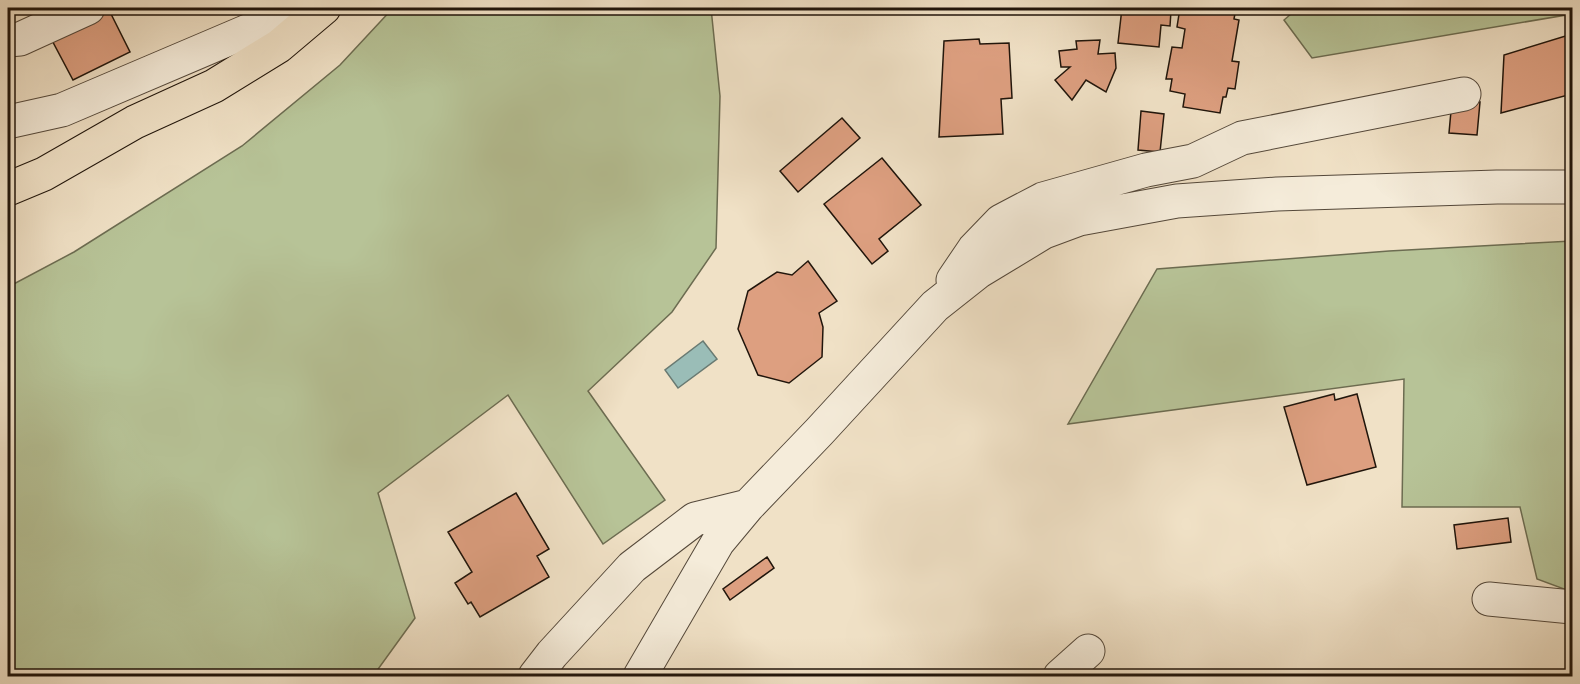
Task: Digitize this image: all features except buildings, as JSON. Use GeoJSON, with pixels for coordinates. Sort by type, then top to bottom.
{"type":"FeatureCollection","features":[{"type":"Feature","properties":{"kind":"main road"},"geometry":{"type":"LineString","coordinates":[[8,189],[44,174],[135,122],[214,86],[279,46],[324,8]]}},
{"type":"Feature","properties":{"kind":"street"},"geometry":{"type":"LineString","coordinates":[[8,40],[20,39],[87,8]]}},
{"type":"Feature","properties":{"kind":"street"},"geometry":{"type":"LineString","coordinates":[[8,122],[62,110],[257,27],[279,8]]}},
{"type":"Feature","properties":{"kind":"street"},"geometry":{"type":"LineString","coordinates":[[640,676],[718,542],[748,506],[935,306],[974,249],[1001,221],[1043,199],[1146,170],[1193,161],[1242,138],[1464,94]]}},
{"type":"Feature","properties":{"kind":"street"},"geometry":{"type":"LineString","coordinates":[[935,306],[978,272],[1044,232],[1079,219],[1122,210],[1177,201],[1277,194],[1572,187]]}},
{"type":"Feature","properties":{"kind":"street"},"geometry":{"type":"LineString","coordinates":[[535,676],[552,654],[632,567],[695,519],[748,506]]}},
{"type":"Feature","properties":{"kind":"street"},"geometry":{"type":"LineString","coordinates":[[1489,599],[1572,608]]}},
{"type":"Feature","properties":{"kind":"street"},"geometry":{"type":"LineString","coordinates":[[1060,676],[1088,651]]}},
{"type":"Feature","properties":{"kind":"green space"},"geometry":{"type":"Polygon","coordinates":[[[393,8],[711,8],[720,96],[716,248],[672,312],[588,391],[665,500],[603,544],[508,395],[378,493],[415,618],[371,676],[8,676],[8,287],[74,252],[242,146],[340,65],[393,8]]]}},
{"type":"Feature","properties":{"kind":"green space"},"geometry":{"type":"Polygon","coordinates":[[[1298,8],[1572,8],[1572,14],[1312,58],[1284,20],[1298,8]]]}},
{"type":"Feature","properties":{"kind":"green space"},"geometry":{"type":"Polygon","coordinates":[[[1572,241],[1572,592],[1537,579],[1520,507],[1402,507],[1404,379],[1068,424],[1157,269],[1389,251],[1572,241]]]}},
{"type":"Feature","properties":{"kind":"water"},"geometry":{"type":"Polygon","coordinates":[[[703,341],[717,359],[678,388],[665,370],[703,341]]]}}]}
